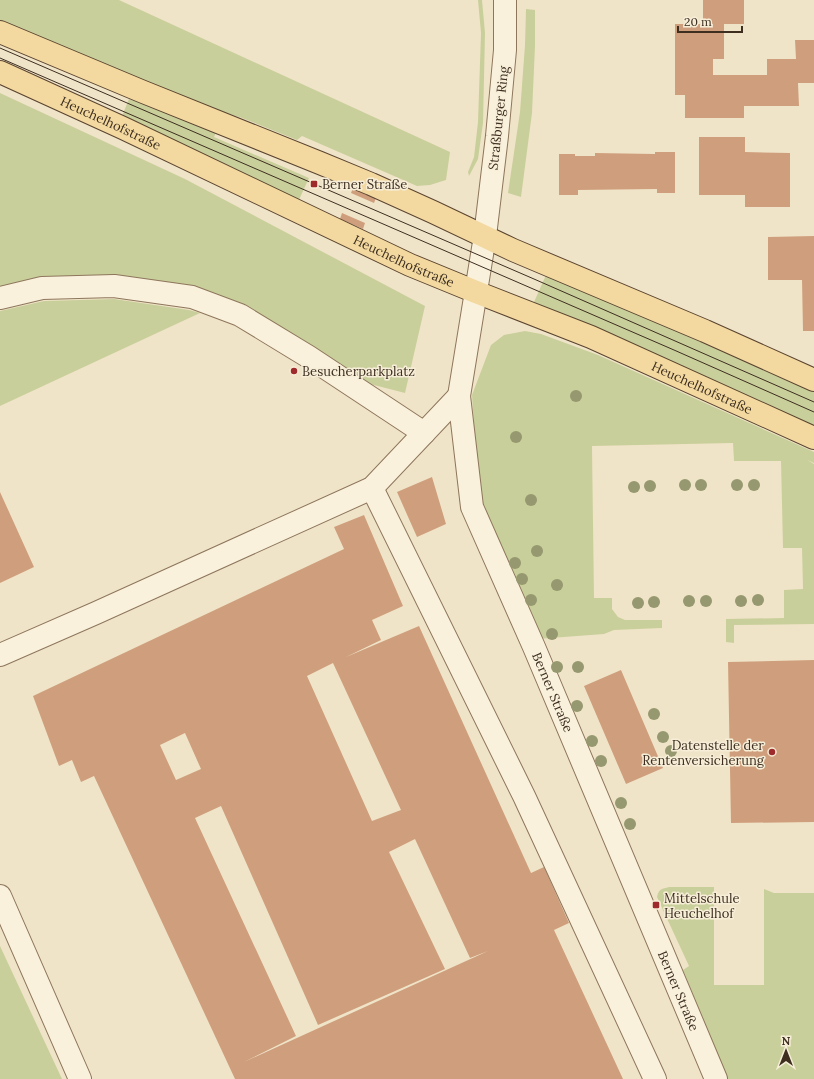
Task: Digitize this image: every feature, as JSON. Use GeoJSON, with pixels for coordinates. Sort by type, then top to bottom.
{"type":"FeatureCollection","features":[{"type":"Feature","properties":{"kind":"main road"},"geometry":{"type":"LineString","coordinates":[[0,32],[320,163],[433,212],[513,250],[705,331],[814,380]]}},
{"type":"Feature","properties":{"kind":"main road","name":"Heuchelhofstraße"},"geometry":{"type":"LineString","coordinates":[[0,72],[130,131],[405,262],[591,338],[814,438]]}},
{"type":"Feature","properties":{"kind":"street","name":"Straßburger Ring"},"geometry":{"type":"LineString","coordinates":[[476,292],[485,236],[497,136],[505,50],[505,0]]}},
{"type":"Feature","properties":{"kind":"street"},"geometry":{"type":"LineString","coordinates":[[0,298],[42,288],[114,286],[192,297],[240,315],[309,357],[424,432]]}},
{"type":"Feature","properties":{"kind":"street","name":"Berner Straße"},"geometry":{"type":"LineString","coordinates":[[476,292],[459,396],[472,507],[534,647],[716,1079]]}},
{"type":"Feature","properties":{"kind":"street"},"geometry":{"type":"LineString","coordinates":[[0,655],[372,488],[459,396]]}},
{"type":"Feature","properties":{"kind":"street"},"geometry":{"type":"LineString","coordinates":[[372,488],[524,796],[655,1079]]}},
{"type":"Feature","properties":{"kind":"street"},"geometry":{"type":"LineString","coordinates":[[0,896],[80,1079]]}},
{"type":"Feature","properties":{"kind":"green space"},"geometry":{"type":"Polygon","coordinates":[[[0,0],[119,0],[450,152],[446,180],[430,185],[417,186],[302,136],[297,140],[242,118],[196,103],[0,20],[0,0]]]}},
{"type":"Feature","properties":{"kind":"green space"},"geometry":{"type":"Polygon","coordinates":[[[478,0],[482,0],[485,33],[483,123],[478,159],[469,176],[468,172],[474,157],[478,122],[481,33],[478,0]]]}},
{"type":"Feature","properties":{"kind":"green space"},"geometry":{"type":"Polygon","coordinates":[[[526,9],[535,10],[535,46],[532,113],[521,197],[508,193],[520,112],[526,9]]]}},
{"type":"Feature","properties":{"kind":"green space"},"geometry":{"type":"Polygon","coordinates":[[[0,93],[185,179],[425,306],[405,393],[366,383],[229,302],[0,290],[0,93]]]}},
{"type":"Feature","properties":{"kind":"green space"},"geometry":{"type":"Polygon","coordinates":[[[129,99],[184,119],[218,128],[214,137],[309,178],[298,202],[122,116],[129,99]]]}},
{"type":"Feature","properties":{"kind":"green space"},"geometry":{"type":"Polygon","coordinates":[[[546,275],[814,390],[814,428],[762,402],[534,302],[546,275]]]}},
{"type":"Feature","properties":{"kind":"green space"},"geometry":{"type":"Polygon","coordinates":[[[114,299],[200,313],[0,406],[0,311],[44,301],[114,299]]]}},
{"type":"Feature","properties":{"kind":"green space"},"geometry":{"type":"Polygon","coordinates":[[[525,331],[541,334],[598,355],[814,452],[814,463],[807,460],[814,464],[814,624],[734,625],[734,643],[726,642],[726,619],[784,618],[784,590],[803,589],[802,548],[783,548],[781,461],[734,461],[733,443],[592,446],[594,598],[612,598],[612,609],[618,617],[625,620],[662,620],[662,628],[614,630],[604,634],[537,639],[479,505],[472,395],[491,345],[504,335],[525,331]]]}},
{"type":"Feature","properties":{"kind":"green space"},"geometry":{"type":"Polygon","coordinates":[[[669,887],[714,887],[714,985],[764,985],[764,889],[774,893],[814,893],[814,1079],[728,1079],[683,970],[689,966],[657,897],[660,890],[669,887]]]}},
{"type":"Feature","properties":{"kind":"green space"},"geometry":{"type":"Polygon","coordinates":[[[0,946],[62,1079],[0,1079],[0,946]]]}},
{"type":"Feature","properties":{"kind":"building"},"geometry":{"type":"Polygon","coordinates":[[[703,0],[744,0],[744,24],[724,24],[724,59],[713,59],[713,75],[767,75],[767,59],[796,59],[795,40],[814,40],[814,83],[798,83],[799,106],[744,106],[744,118],[685,118],[685,95],[675,95],[675,24],[703,24],[703,0]]]}},
{"type":"Feature","properties":{"kind":"building"},"geometry":{"type":"Polygon","coordinates":[[[699,137],[745,137],[745,152],[790,153],[790,207],[745,207],[745,195],[699,195],[699,137]]]}},
{"type":"Feature","properties":{"kind":"building"},"geometry":{"type":"Polygon","coordinates":[[[655,152],[675,152],[675,193],[657,193],[657,189],[578,190],[578,195],[559,195],[559,154],[595,156],[595,153],[655,154],[655,152]]]}},
{"type":"Feature","properties":{"kind":"building"},"geometry":{"type":"Polygon","coordinates":[[[353,188],[376,198],[374,203],[351,193],[353,188]]]}},
{"type":"Feature","properties":{"kind":"building"},"geometry":{"type":"Polygon","coordinates":[[[342,213],[365,223],[363,229],[340,219],[342,213]]]}},
{"type":"Feature","properties":{"kind":"building"},"geometry":{"type":"Polygon","coordinates":[[[814,236],[814,331],[803,331],[802,280],[768,280],[768,237],[814,236]]]}},
{"type":"Feature","properties":{"kind":"building"},"geometry":{"type":"Polygon","coordinates":[[[432,477],[446,524],[417,537],[397,492],[432,477]]]}},
{"type":"Feature","properties":{"kind":"building"},"geometry":{"type":"Polygon","coordinates":[[[0,492],[34,567],[0,583],[0,492]]]}},
{"type":"Feature","properties":{"kind":"building"},"geometry":{"type":"Polygon","coordinates":[[[364,515],[403,606],[372,620],[381,640],[346,657],[419,626],[531,873],[544,867],[569,923],[554,930],[623,1079],[235,1079],[94,776],[81,782],[72,760],[59,766],[33,696],[344,549],[334,527],[364,515]],[[333,663],[307,676],[372,821],[401,810],[333,663]],[[185,733],[160,745],[176,780],[201,769],[185,733]],[[221,806],[195,818],[296,1036],[244,1062],[488,951],[470,958],[415,839],[389,852],[445,969],[318,1025],[221,806]]]}},
{"type":"Feature","properties":{"kind":"building","name":"Datenstelle der Rentenversicherung"},"geometry":{"type":"Polygon","coordinates":[[[814,660],[814,822],[731,823],[728,662],[814,660]]]}},
{"type":"Feature","properties":{"kind":"building"},"geometry":{"type":"Polygon","coordinates":[[[621,670],[663,768],[626,784],[584,686],[621,670]]]}},
{"type":"Feature","properties":{"kind":"tram line"},"geometry":{"type":"LineString","coordinates":[[0,48],[814,402]]}},
{"type":"Feature","properties":{"kind":"tram line"},"geometry":{"type":"LineString","coordinates":[[0,58],[814,412]]}},
{"type":"Feature","properties":{"kind":"place","name":"Berner Straße"},"geometry":{"type":"Point","coordinates":[314,184]}},
{"type":"Feature","properties":{"kind":"place","name":"Besucherparkplatz"},"geometry":{"type":"Point","coordinates":[294,371]}},
{"type":"Feature","properties":{"kind":"place","name":"Datenstelle der Rentenversicherung"},"geometry":{"type":"Point","coordinates":[772,752]}},
{"type":"Feature","properties":{"kind":"place","name":"Mittelschule Heuchelhof"},"geometry":{"type":"Point","coordinates":[656,905]}}]}
